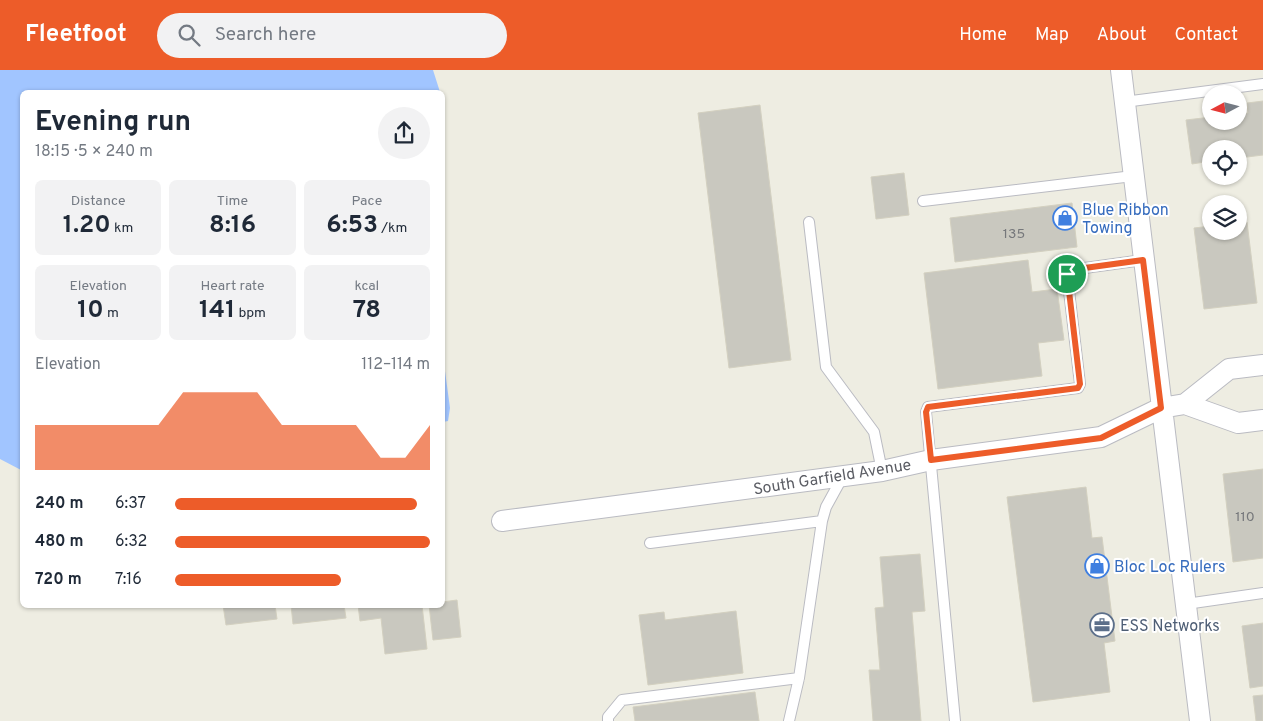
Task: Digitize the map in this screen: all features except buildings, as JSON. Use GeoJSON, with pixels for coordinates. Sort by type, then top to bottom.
{"type":"FeatureCollection","features":[{"type":"Feature","properties":{"kind":"street"},"geometry":{"type":"LineString","coordinates":[[1121,70],[1200,721]]}},
{"type":"Feature","properties":{"kind":"street","name":"South Garfield Avenue"},"geometry":{"type":"LineString","coordinates":[[1185,404],[1228,369],[1263,365]]}},
{"type":"Feature","properties":{"kind":"street","name":"South Garfield Avenue"},"geometry":{"type":"LineString","coordinates":[[502,521],[882,471],[931,460],[1101,438],[1161,408],[1185,404],[1238,423],[1263,420]]}},
{"type":"Feature","properties":{"kind":"lane"},"geometry":{"type":"LineString","coordinates":[[1124,102],[1263,84]]}},
{"type":"Feature","properties":{"kind":"lane"},"geometry":{"type":"LineString","coordinates":[[923,201],[1133,176]]}},
{"type":"Feature","properties":{"kind":"lane"},"geometry":{"type":"LineString","coordinates":[[809,222],[826,366],[874,432],[882,471]]}},
{"type":"Feature","properties":{"kind":"lane"},"geometry":{"type":"LineString","coordinates":[[955,721],[926,412],[928,407],[1078,388],[1080,384],[1067,274],[1070,270],[1143,260]]}},
{"type":"Feature","properties":{"kind":"lane"},"geometry":{"type":"LineString","coordinates":[[790,721],[799,678],[822,521],[826,507],[843,476]]}},
{"type":"Feature","properties":{"kind":"lane"},"geometry":{"type":"LineString","coordinates":[[650,543],[822,521]]}},
{"type":"Feature","properties":{"kind":"lane"},"geometry":{"type":"LineString","coordinates":[[1186,604],[1263,593]]}},
{"type":"Feature","properties":{"kind":"lane"},"geometry":{"type":"LineString","coordinates":[[608,721],[608,717],[622,700],[799,678]]}},
{"type":"Feature","properties":{"kind":"water"},"geometry":{"type":"Polygon","coordinates":[[[0,70],[433,70],[439,90],[20,90],[20,469],[0,459],[0,70]]]}},
{"type":"Feature","properties":{"kind":"water"},"geometry":{"type":"Polygon","coordinates":[[[445,371],[450,408],[448,421],[445,422],[445,371]]]}},
{"type":"Feature","properties":{"kind":"place","name":"Blue Ribbon Towing"},"geometry":{"type":"Point","coordinates":[1065,218]}},
{"type":"Feature","properties":{"kind":"place","name":"Bloc Loc Rulers"},"geometry":{"type":"Point","coordinates":[1097,566]}},
{"type":"Feature","properties":{"kind":"place","name":"ESS Networks"},"geometry":{"type":"Point","coordinates":[1102,625]}},
{"type":"Feature","properties":{"kind":"route"},"geometry":{"type":"LineString","coordinates":[[1143,260],[1161,408],[1101,438],[931,460],[926,412],[928,407],[1078,388],[1080,384],[1067,274],[1070,270],[1143,260]]}}]}
